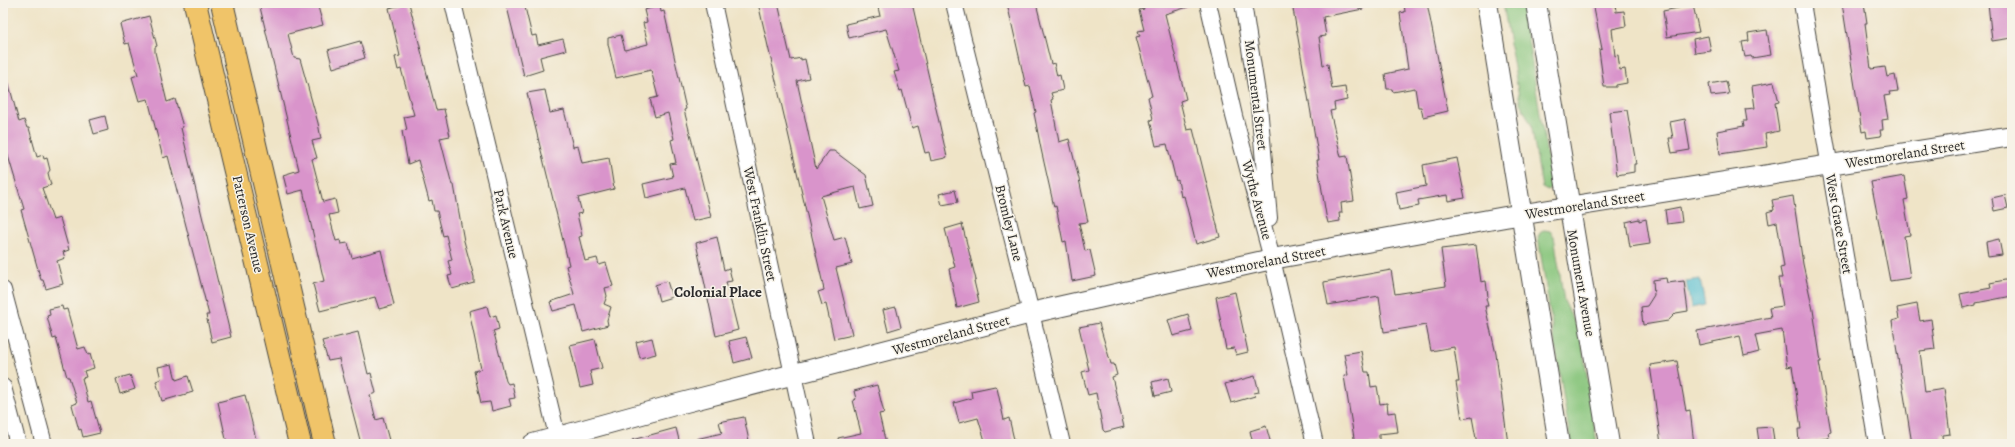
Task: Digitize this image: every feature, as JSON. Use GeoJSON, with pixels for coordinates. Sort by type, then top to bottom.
{"type":"FeatureCollection","features":[{"type":"Feature","properties":{"kind":"main road","name":"Patterson Avenue"},"geometry":{"type":"LineString","coordinates":[[195,3],[300,444]]}},
{"type":"Feature","properties":{"kind":"main road","name":"Patterson Avenue"},"geometry":{"type":"LineString","coordinates":[[222,3],[325,444]]}},
{"type":"Feature","properties":{"kind":"street","name":"Park Avenue"},"geometry":{"type":"LineString","coordinates":[[454,3],[558,441]]}},
{"type":"Feature","properties":{"kind":"street","name":"West Franklin Street"},"geometry":{"type":"LineString","coordinates":[[713,3],[808,444]]}},
{"type":"Feature","properties":{"kind":"street","name":"Bromley Lane"},"geometry":{"type":"LineString","coordinates":[[954,3],[1032,313],[1062,444]]}},
{"type":"Feature","properties":{"kind":"street","name":"Wythe Avenue"},"geometry":{"type":"LineString","coordinates":[[1208,3],[1234,116],[1272,259],[1315,444]]}},
{"type":"Feature","properties":{"kind":"street","name":"Monumental Street"},"geometry":{"type":"LineString","coordinates":[[1243,3],[1259,106],[1272,259]]}},
{"type":"Feature","properties":{"kind":"street"},"geometry":{"type":"LineString","coordinates":[[1487,3],[1559,444]]}},
{"type":"Feature","properties":{"kind":"street","name":"Monument Avenue"},"geometry":{"type":"LineString","coordinates":[[1536,3],[1568,207],[1609,444]]}},
{"type":"Feature","properties":{"kind":"street","name":"West Grace Street"},"geometry":{"type":"LineString","coordinates":[[1802,3],[1877,444]]}},
{"type":"Feature","properties":{"kind":"street","name":"Westmoreland Street"},"geometry":{"type":"LineString","coordinates":[[533,444],[558,441],[678,404],[1032,313],[1272,259],[1568,207],[2012,136]]}},
{"type":"Feature","properties":{"kind":"street"},"geometry":{"type":"LineString","coordinates":[[3,290],[44,444]]}},
{"type":"Feature","properties":{"kind":"street"},"geometry":{"type":"LineString","coordinates":[[3,388],[18,444]]}},
{"type":"Feature","properties":{"kind":"green space"},"geometry":{"type":"Polygon","coordinates":[[[1503,3],[1522,3],[1552,186],[1548,191],[1542,188],[1531,124],[1520,103],[1503,3]]]}},
{"type":"Feature","properties":{"kind":"green space"},"geometry":{"type":"Polygon","coordinates":[[[1545,230],[1550,231],[1554,236],[1564,301],[1581,335],[1597,444],[1571,444],[1538,237],[1540,233],[1545,230]]]}},
{"type":"Feature","properties":{"kind":"water"},"geometry":{"type":"Polygon","coordinates":[[[1700,279],[1705,305],[1691,308],[1686,281],[1700,279]]]}},
{"type":"Feature","properties":{"kind":"building"},"geometry":{"type":"Polygon","coordinates":[[[259,3],[317,3],[323,25],[288,34],[294,58],[300,59],[318,123],[321,139],[312,141],[317,158],[312,159],[323,202],[335,199],[338,213],[329,215],[336,241],[340,240],[341,244],[348,243],[352,258],[381,250],[394,305],[379,309],[375,297],[320,311],[313,284],[324,281],[303,190],[288,194],[283,175],[299,170],[259,3]]]}},
{"type":"Feature","properties":{"kind":"building"},"geometry":{"type":"Polygon","coordinates":[[[409,3],[436,110],[444,109],[450,136],[440,138],[452,185],[454,185],[464,241],[474,277],[474,283],[452,289],[448,276],[452,275],[448,261],[452,260],[446,235],[443,236],[437,211],[434,211],[432,200],[429,201],[418,160],[408,164],[402,131],[407,130],[404,117],[414,115],[401,69],[398,70],[395,57],[400,56],[389,8],[409,3]]]}},
{"type":"Feature","properties":{"kind":"building"},"geometry":{"type":"Polygon","coordinates":[[[506,3],[524,3],[532,36],[536,35],[538,45],[563,39],[566,50],[540,57],[543,70],[524,76],[506,3]]]}},
{"type":"Feature","properties":{"kind":"building"},"geometry":{"type":"Polygon","coordinates":[[[758,3],[778,3],[791,60],[801,58],[801,60],[805,59],[809,78],[797,81],[816,169],[829,151],[834,151],[866,175],[873,206],[860,209],[855,187],[821,196],[834,240],[845,237],[852,264],[836,268],[852,334],[848,336],[834,339],[826,304],[822,305],[818,292],[824,290],[822,280],[758,3]]]}},
{"type":"Feature","properties":{"kind":"building"},"geometry":{"type":"Polygon","coordinates":[[[877,3],[912,3],[947,157],[945,158],[931,161],[929,152],[925,153],[918,126],[912,128],[902,90],[900,91],[894,72],[899,71],[886,29],[849,38],[846,24],[880,16],[877,3]]]}},
{"type":"Feature","properties":{"kind":"building"},"geometry":{"type":"Polygon","coordinates":[[[1007,3],[1036,3],[1051,64],[1054,63],[1057,76],[1060,75],[1063,90],[1051,93],[1053,99],[1051,100],[1059,142],[1069,139],[1088,222],[1079,223],[1085,251],[1090,250],[1096,276],[1072,281],[1066,241],[1063,242],[1056,206],[1054,207],[1041,149],[1034,113],[1036,112],[1030,86],[1026,87],[1007,3]]]}},
{"type":"Feature","properties":{"kind":"building"},"geometry":{"type":"Polygon","coordinates":[[[1142,3],[1188,3],[1188,7],[1165,14],[1186,99],[1180,101],[1187,130],[1193,129],[1220,237],[1196,244],[1184,196],[1181,197],[1178,180],[1176,181],[1167,144],[1156,146],[1150,120],[1153,119],[1148,97],[1152,96],[1136,37],[1140,36],[1138,31],[1144,30],[1139,10],[1144,9],[1142,3]]]}},
{"type":"Feature","properties":{"kind":"building"},"geometry":{"type":"Polygon","coordinates":[[[1292,3],[1363,3],[1363,9],[1323,17],[1326,36],[1319,37],[1323,65],[1328,64],[1332,89],[1345,87],[1347,100],[1334,103],[1335,110],[1330,111],[1341,157],[1347,156],[1354,201],[1341,203],[1342,213],[1339,213],[1340,221],[1328,223],[1326,215],[1317,160],[1319,160],[1292,3]]]}},
{"type":"Feature","properties":{"kind":"building"},"geometry":{"type":"Polygon","coordinates":[[[1404,3],[1427,3],[1448,111],[1423,117],[1421,107],[1418,107],[1415,88],[1393,92],[1392,89],[1387,89],[1385,74],[1408,69],[1400,13],[1405,12],[1404,3]]]}},
{"type":"Feature","properties":{"kind":"building"},"geometry":{"type":"Polygon","coordinates":[[[1593,3],[1615,3],[1616,12],[1624,11],[1626,26],[1612,29],[1615,56],[1618,55],[1620,70],[1625,69],[1627,83],[1616,85],[1616,87],[1604,87],[1599,50],[1602,49],[1593,3]]]}},
{"type":"Feature","properties":{"kind":"building"},"geometry":{"type":"Polygon","coordinates":[[[1842,3],[1864,3],[1871,69],[1885,67],[1887,77],[1895,75],[1898,91],[1889,92],[1890,95],[1884,96],[1888,119],[1882,120],[1883,130],[1880,130],[1881,136],[1867,138],[1866,131],[1862,132],[1842,3]]]}},
{"type":"Feature","properties":{"kind":"building"},"geometry":{"type":"Polygon","coordinates":[[[1988,3],[2012,3],[2012,38],[1992,41],[1988,3]]]}},
{"type":"Feature","properties":{"kind":"building"},"geometry":{"type":"Polygon","coordinates":[[[1693,5],[1699,32],[1667,37],[1663,11],[1693,5]]]}},
{"type":"Feature","properties":{"kind":"building"},"geometry":{"type":"Polygon","coordinates":[[[660,6],[661,12],[664,11],[686,109],[684,110],[711,217],[693,221],[685,188],[646,198],[643,184],[673,177],[670,164],[676,163],[671,140],[674,139],[668,113],[655,117],[650,99],[658,97],[651,70],[616,78],[608,44],[608,38],[621,35],[625,50],[648,44],[643,23],[647,22],[644,10],[660,6]]]}},
{"type":"Feature","properties":{"kind":"building"},"geometry":{"type":"Polygon","coordinates":[[[149,16],[157,46],[155,47],[155,52],[167,102],[175,99],[183,127],[181,128],[231,337],[212,342],[206,315],[209,315],[168,156],[163,158],[148,99],[139,101],[132,77],[138,75],[129,43],[125,44],[120,24],[149,16]]]}},
{"type":"Feature","properties":{"kind":"building"},"geometry":{"type":"Polygon","coordinates":[[[1767,30],[1771,55],[1752,58],[1751,56],[1745,57],[1742,42],[1749,41],[1748,33],[1767,30]]]}},
{"type":"Feature","properties":{"kind":"building"},"geometry":{"type":"Polygon","coordinates":[[[1708,36],[1711,51],[1695,53],[1693,39],[1708,36]]]}},
{"type":"Feature","properties":{"kind":"building"},"geometry":{"type":"Polygon","coordinates":[[[360,41],[365,58],[333,68],[328,50],[360,41]]]}},
{"type":"Feature","properties":{"kind":"building"},"geometry":{"type":"Polygon","coordinates":[[[3,77],[7,77],[19,122],[24,120],[27,128],[29,128],[37,157],[43,155],[44,159],[47,158],[50,170],[48,173],[51,185],[42,188],[53,220],[60,218],[69,250],[63,252],[65,258],[57,261],[63,284],[46,289],[43,280],[41,280],[21,210],[24,209],[3,139],[3,77]]]}},
{"type":"Feature","properties":{"kind":"building"},"geometry":{"type":"Polygon","coordinates":[[[1726,81],[1729,94],[1711,96],[1709,84],[1726,81]]]}},
{"type":"Feature","properties":{"kind":"building"},"geometry":{"type":"Polygon","coordinates":[[[1774,82],[1779,102],[1775,103],[1779,131],[1765,134],[1767,147],[1720,154],[1717,131],[1744,126],[1743,121],[1747,121],[1745,109],[1755,108],[1752,86],[1774,82]]]}},
{"type":"Feature","properties":{"kind":"building"},"geometry":{"type":"Polygon","coordinates":[[[545,90],[550,113],[564,110],[573,147],[578,146],[582,163],[609,158],[614,189],[578,198],[582,213],[577,214],[582,236],[579,237],[585,261],[597,258],[599,265],[606,263],[613,286],[605,288],[607,296],[604,304],[611,307],[607,320],[608,325],[583,332],[576,305],[553,311],[550,302],[574,294],[566,266],[569,265],[527,93],[545,90]]]}},
{"type":"Feature","properties":{"kind":"building"},"geometry":{"type":"Polygon","coordinates":[[[1627,110],[1636,164],[1634,164],[1634,172],[1617,175],[1609,112],[1627,110]]]}},
{"type":"Feature","properties":{"kind":"building"},"geometry":{"type":"Polygon","coordinates":[[[105,116],[108,130],[94,134],[90,120],[105,116]]]}},
{"type":"Feature","properties":{"kind":"building"},"geometry":{"type":"Polygon","coordinates":[[[1685,119],[1690,150],[1672,153],[1669,138],[1673,138],[1670,122],[1685,119]]]}},
{"type":"Feature","properties":{"kind":"building"},"geometry":{"type":"Polygon","coordinates":[[[1457,158],[1465,198],[1448,201],[1447,195],[1418,200],[1419,206],[1399,210],[1396,192],[1426,186],[1423,165],[1457,158]]]}},
{"type":"Feature","properties":{"kind":"building"},"geometry":{"type":"Polygon","coordinates":[[[1904,176],[1908,199],[1904,200],[1910,235],[1904,236],[1910,278],[1890,281],[1871,182],[1904,176]]]}},
{"type":"Feature","properties":{"kind":"building"},"geometry":{"type":"Polygon","coordinates":[[[955,190],[958,202],[942,205],[939,194],[955,190]]]}},
{"type":"Feature","properties":{"kind":"building"},"geometry":{"type":"Polygon","coordinates":[[[2005,195],[2008,208],[1994,211],[1992,198],[2005,195]]]}},
{"type":"Feature","properties":{"kind":"building"},"geometry":{"type":"Polygon","coordinates":[[[1793,196],[1803,264],[1813,310],[1821,362],[1819,362],[1831,432],[1828,433],[1829,438],[1799,443],[1798,429],[1801,429],[1796,391],[1792,366],[1787,367],[1782,330],[1755,335],[1759,352],[1744,356],[1740,336],[1699,345],[1697,331],[1771,317],[1769,308],[1783,306],[1778,278],[1782,278],[1780,268],[1784,267],[1777,222],[1769,224],[1767,212],[1774,210],[1772,200],[1793,196]]]}},
{"type":"Feature","properties":{"kind":"building"},"geometry":{"type":"Polygon","coordinates":[[[1680,207],[1682,222],[1667,224],[1665,210],[1680,207]]]}},
{"type":"Feature","properties":{"kind":"building"},"geometry":{"type":"Polygon","coordinates":[[[1639,219],[1639,221],[1646,219],[1650,244],[1630,247],[1626,222],[1639,219]]]}},
{"type":"Feature","properties":{"kind":"building"},"geometry":{"type":"Polygon","coordinates":[[[962,224],[976,280],[974,281],[979,302],[957,308],[949,269],[955,267],[945,229],[962,224]]]}},
{"type":"Feature","properties":{"kind":"building"},"geometry":{"type":"Polygon","coordinates":[[[717,237],[724,270],[729,268],[732,281],[726,282],[738,330],[716,336],[696,243],[717,237]]]}},
{"type":"Feature","properties":{"kind":"building"},"geometry":{"type":"Polygon","coordinates":[[[1999,239],[2002,255],[1988,257],[1986,242],[1999,239]]]}},
{"type":"Feature","properties":{"kind":"building"},"geometry":{"type":"Polygon","coordinates":[[[1476,245],[1481,282],[1486,281],[1488,297],[1486,298],[1488,306],[1485,306],[1496,354],[1508,444],[1477,444],[1472,417],[1462,419],[1456,382],[1459,382],[1454,347],[1431,351],[1426,325],[1384,332],[1379,296],[1328,305],[1324,284],[1324,282],[1391,270],[1395,294],[1446,286],[1441,249],[1476,245]]]}},
{"type":"Feature","properties":{"kind":"building"},"geometry":{"type":"Polygon","coordinates":[[[1666,278],[1667,283],[1684,281],[1688,311],[1676,313],[1668,321],[1643,325],[1641,307],[1647,306],[1654,295],[1653,280],[1666,278]]]}},
{"type":"Feature","properties":{"kind":"building"},"geometry":{"type":"Polygon","coordinates":[[[2010,279],[2012,296],[1976,303],[1976,305],[1963,308],[1960,294],[1991,288],[1990,283],[2010,279]]]}},
{"type":"Feature","properties":{"kind":"building"},"geometry":{"type":"Polygon","coordinates":[[[667,281],[672,297],[659,301],[655,285],[667,281]]]}},
{"type":"Feature","properties":{"kind":"building"},"geometry":{"type":"Polygon","coordinates":[[[1235,292],[1248,352],[1236,355],[1234,348],[1226,349],[1216,297],[1235,292]]]}},
{"type":"Feature","properties":{"kind":"building"},"geometry":{"type":"Polygon","coordinates":[[[1917,304],[1920,321],[1931,319],[1935,349],[1920,351],[1925,392],[1944,389],[1950,434],[1942,435],[1943,444],[1912,444],[1892,321],[1899,319],[1897,308],[1917,304]]]}},
{"type":"Feature","properties":{"kind":"building"},"geometry":{"type":"Polygon","coordinates":[[[62,306],[63,310],[67,309],[78,349],[85,347],[88,355],[90,354],[94,368],[84,371],[86,377],[82,378],[88,402],[91,401],[100,433],[83,437],[81,429],[79,430],[72,405],[77,403],[69,377],[67,377],[56,338],[53,339],[47,316],[50,315],[49,309],[62,306]]]}},
{"type":"Feature","properties":{"kind":"building"},"geometry":{"type":"Polygon","coordinates":[[[487,306],[490,317],[496,315],[499,329],[493,331],[506,381],[508,384],[512,383],[515,398],[509,399],[511,406],[492,411],[490,402],[481,403],[474,371],[481,369],[469,311],[487,306]]]}},
{"type":"Feature","properties":{"kind":"building"},"geometry":{"type":"Polygon","coordinates":[[[896,307],[901,327],[888,331],[883,310],[896,307]]]}},
{"type":"Feature","properties":{"kind":"building"},"geometry":{"type":"Polygon","coordinates":[[[1188,314],[1192,331],[1173,336],[1168,320],[1188,314]]]}},
{"type":"Feature","properties":{"kind":"building"},"geometry":{"type":"Polygon","coordinates":[[[1099,323],[1111,364],[1114,364],[1117,375],[1112,377],[1124,427],[1105,432],[1103,430],[1096,393],[1088,395],[1082,372],[1089,370],[1079,327],[1099,323]]]}},
{"type":"Feature","properties":{"kind":"building"},"geometry":{"type":"Polygon","coordinates":[[[358,332],[368,374],[371,373],[376,393],[370,395],[376,420],[383,418],[390,444],[361,444],[339,359],[328,361],[322,341],[358,332]]]}},
{"type":"Feature","properties":{"kind":"building"},"geometry":{"type":"Polygon","coordinates":[[[746,337],[752,358],[734,363],[729,341],[746,337]]]}},
{"type":"Feature","properties":{"kind":"building"},"geometry":{"type":"Polygon","coordinates":[[[652,338],[656,354],[640,358],[636,342],[652,338]]]}},
{"type":"Feature","properties":{"kind":"building"},"geometry":{"type":"Polygon","coordinates":[[[595,339],[602,368],[590,371],[593,385],[580,388],[570,345],[595,339]]]}},
{"type":"Feature","properties":{"kind":"building"},"geometry":{"type":"Polygon","coordinates":[[[1361,351],[1365,372],[1369,372],[1371,387],[1377,386],[1380,404],[1387,403],[1388,413],[1395,412],[1398,432],[1379,434],[1379,444],[1355,444],[1344,376],[1348,375],[1344,354],[1361,351]]]}},
{"type":"Feature","properties":{"kind":"building"},"geometry":{"type":"Polygon","coordinates":[[[1677,361],[1686,411],[1690,410],[1694,444],[1661,444],[1650,365],[1677,361]]]}},
{"type":"Feature","properties":{"kind":"building"},"geometry":{"type":"Polygon","coordinates":[[[172,364],[176,380],[188,376],[193,392],[162,401],[156,381],[161,379],[158,367],[172,364]]]}},
{"type":"Feature","properties":{"kind":"building"},"geometry":{"type":"Polygon","coordinates":[[[130,375],[135,389],[120,394],[116,379],[130,375]]]}},
{"type":"Feature","properties":{"kind":"building"},"geometry":{"type":"Polygon","coordinates":[[[1255,376],[1259,392],[1254,393],[1255,396],[1231,403],[1225,384],[1255,376]]]}},
{"type":"Feature","properties":{"kind":"building"},"geometry":{"type":"Polygon","coordinates":[[[1168,378],[1171,392],[1155,396],[1152,382],[1168,378]]]}},
{"type":"Feature","properties":{"kind":"building"},"geometry":{"type":"Polygon","coordinates":[[[877,385],[884,413],[879,414],[886,444],[839,444],[838,438],[861,433],[853,400],[856,399],[854,391],[877,385]]]}},
{"type":"Feature","properties":{"kind":"building"},"geometry":{"type":"Polygon","coordinates":[[[995,386],[997,388],[1004,420],[1009,418],[1015,444],[986,444],[978,418],[959,423],[954,403],[972,398],[971,391],[995,386]]]}},
{"type":"Feature","properties":{"kind":"building"},"geometry":{"type":"Polygon","coordinates":[[[245,395],[256,439],[252,440],[253,444],[227,444],[218,402],[245,395]]]}},
{"type":"Feature","properties":{"kind":"building"},"geometry":{"type":"Polygon","coordinates":[[[744,417],[749,441],[738,444],[696,444],[696,439],[722,433],[719,422],[744,417]]]}},
{"type":"Feature","properties":{"kind":"building"},"geometry":{"type":"Polygon","coordinates":[[[1266,426],[1271,444],[1253,444],[1250,431],[1266,426]]]}},
{"type":"Feature","properties":{"kind":"building"},"geometry":{"type":"Polygon","coordinates":[[[1772,427],[1774,440],[1759,442],[1757,428],[1772,427]]]}},
{"type":"Feature","properties":{"kind":"building"},"geometry":{"type":"Polygon","coordinates":[[[676,428],[680,444],[633,444],[632,440],[676,428]]]}},
{"type":"Feature","properties":{"kind":"district","name":"Colonial Place"},"geometry":{"type":"Point","coordinates":[718,292]}}]}
